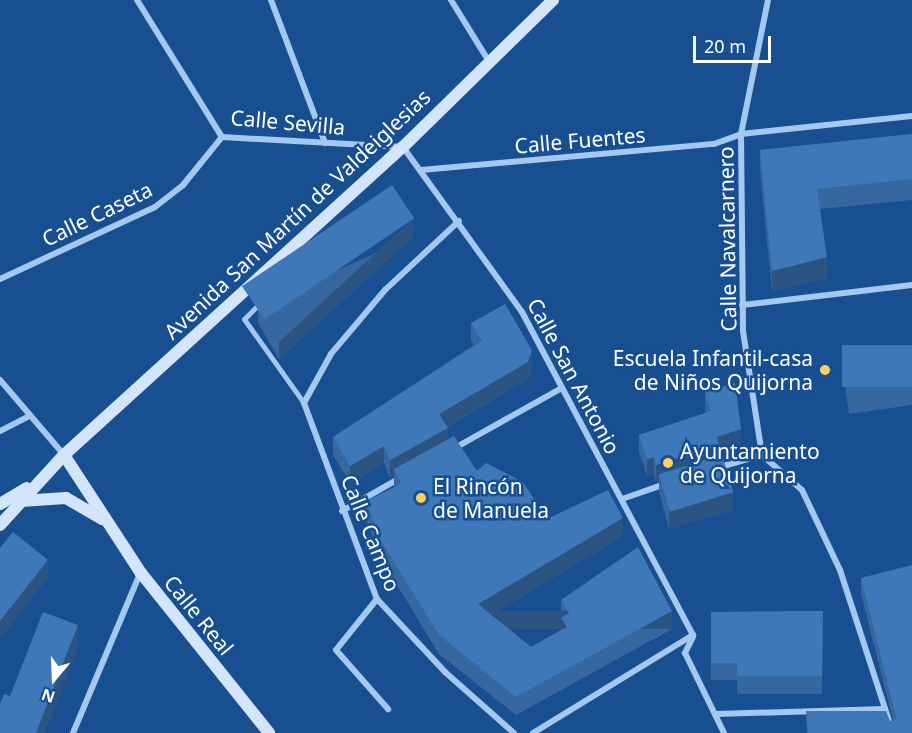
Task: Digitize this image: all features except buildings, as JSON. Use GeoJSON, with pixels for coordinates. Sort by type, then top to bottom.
{"type":"FeatureCollection","features":[{"type":"Feature","properties":{"kind":"main road","name":"Avenida San Martín de Valdeiglesias"},"geometry":{"type":"LineString","coordinates":[[36,482],[247,286],[403,147],[488,60],[553,0]]}},
{"type":"Feature","properties":{"kind":"main road","name":"Calle Real"},"geometry":{"type":"LineString","coordinates":[[64,454],[103,519],[141,573],[269,733]]}},
{"type":"Feature","properties":{"kind":"main road"},"geometry":{"type":"LineString","coordinates":[[0,525],[36,482]]}},
{"type":"Feature","properties":{"kind":"main road"},"geometry":{"type":"LineString","coordinates":[[0,504],[36,482]]}},
{"type":"Feature","properties":{"kind":"main road","name":"Calle Real"},"geometry":{"type":"LineString","coordinates":[[21,501],[66,498],[103,519]]}},
{"type":"Feature","properties":{"kind":"street","name":"Calle Sevilla"},"geometry":{"type":"LineString","coordinates":[[136,0],[222,137],[403,147]]}},
{"type":"Feature","properties":{"kind":"street"},"geometry":{"type":"LineString","coordinates":[[271,0],[325,143]]}},
{"type":"Feature","properties":{"kind":"street"},"geometry":{"type":"LineString","coordinates":[[451,0],[488,60]]}},
{"type":"Feature","properties":{"kind":"street","name":"Calle Navalcarnero"},"geometry":{"type":"LineString","coordinates":[[762,455],[742,305],[741,134],[768,0]]}},
{"type":"Feature","properties":{"kind":"street","name":"Calle Fuentes"},"geometry":{"type":"LineString","coordinates":[[421,170],[714,144],[741,134],[912,116]]}},
{"type":"Feature","properties":{"kind":"street","name":"Calle Caseta"},"geometry":{"type":"LineString","coordinates":[[0,279],[154,207],[183,185],[222,137]]}},
{"type":"Feature","properties":{"kind":"street","name":"Calle San Antonio"},"geometry":{"type":"LineString","coordinates":[[403,147],[459,221],[522,312],[560,389],[622,499],[693,635]]}},
{"type":"Feature","properties":{"kind":"street"},"geometry":{"type":"LineString","coordinates":[[304,403],[331,354],[385,290],[459,221]]}},
{"type":"Feature","properties":{"kind":"street"},"geometry":{"type":"LineString","coordinates":[[742,305],[912,285]]}},
{"type":"Feature","properties":{"kind":"street","name":"Calle Campo"},"geometry":{"type":"LineString","coordinates":[[247,286],[262,301],[244,319],[304,403],[342,511],[377,599],[445,672],[514,733]]}},
{"type":"Feature","properties":{"kind":"street","name":"Calle Real"},"geometry":{"type":"LineString","coordinates":[[0,380],[28,417],[64,454]]}},
{"type":"Feature","properties":{"kind":"street"},"geometry":{"type":"LineString","coordinates":[[446,453],[560,389]]}},
{"type":"Feature","properties":{"kind":"street"},"geometry":{"type":"LineString","coordinates":[[0,431],[28,417]]}},
{"type":"Feature","properties":{"kind":"street"},"geometry":{"type":"LineString","coordinates":[[707,471],[762,455],[802,490],[840,570],[893,733]]}},
{"type":"Feature","properties":{"kind":"street"},"geometry":{"type":"LineString","coordinates":[[342,511],[404,476]]}},
{"type":"Feature","properties":{"kind":"street"},"geometry":{"type":"LineString","coordinates":[[622,499],[677,480]]}},
{"type":"Feature","properties":{"kind":"street"},"geometry":{"type":"LineString","coordinates":[[73,733],[141,573]]}},
{"type":"Feature","properties":{"kind":"street"},"geometry":{"type":"LineString","coordinates":[[377,599],[336,650],[388,709]]}},
{"type":"Feature","properties":{"kind":"street"},"geometry":{"type":"LineString","coordinates":[[693,635],[685,653],[724,733]]}},
{"type":"Feature","properties":{"kind":"street"},"geometry":{"type":"LineString","coordinates":[[534,733],[693,635]]}},
{"type":"Feature","properties":{"kind":"street"},"geometry":{"type":"LineString","coordinates":[[716,714],[885,709]]}},
{"type":"Feature","properties":{"kind":"place","name":"Escuela Infantil-casa de Niños Quijorna"},"geometry":{"type":"Point","coordinates":[825,370]}},
{"type":"Feature","properties":{"kind":"place","name":"Ayuntamiento de Quijorna"},"geometry":{"type":"Point","coordinates":[668,463]}},
{"type":"Feature","properties":{"kind":"place","name":"El Rincón de Manuela"},"geometry":{"type":"Point","coordinates":[421,498]}}]}
